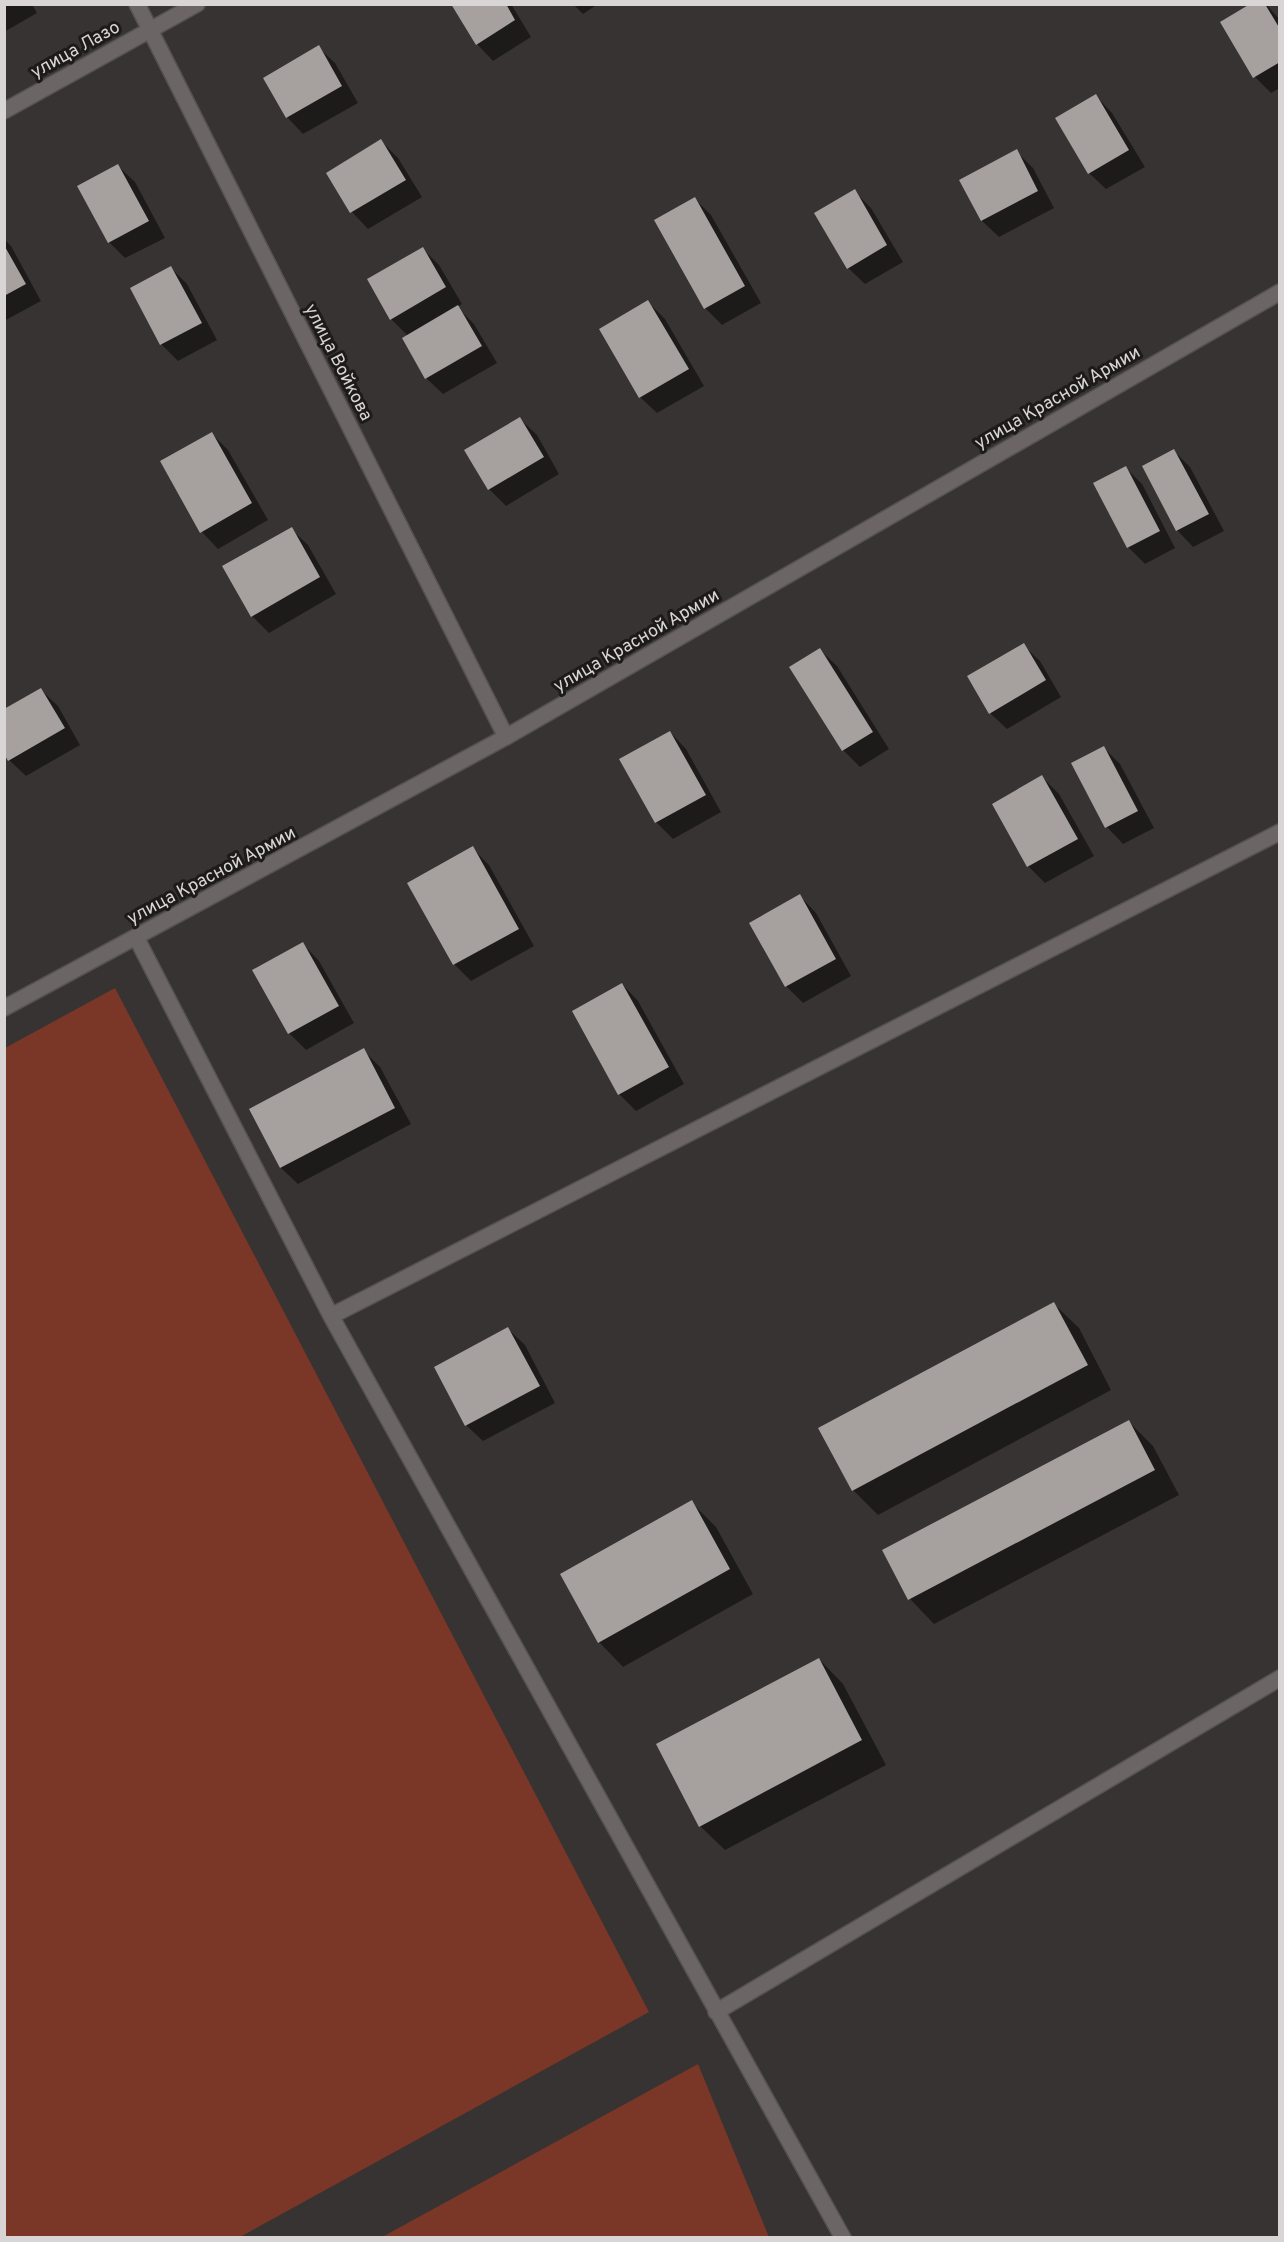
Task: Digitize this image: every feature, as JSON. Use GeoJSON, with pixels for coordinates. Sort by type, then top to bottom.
{"type":"FeatureCollection","features":[{"type":"Feature","properties":{"kind":"street","name":"улица Войкова"},"geometry":{"type":"LineString","coordinates":[[137,4],[506,737]]}},
{"type":"Feature","properties":{"kind":"street","name":"улица Лазо"},"geometry":{"type":"LineString","coordinates":[[4,111],[197,4]]}},
{"type":"Feature","properties":{"kind":"street","name":"улица Красной Армии"},"geometry":{"type":"LineString","coordinates":[[4,1008],[506,737],[1280,292]]}},
{"type":"Feature","properties":{"kind":"street"},"geometry":{"type":"LineString","coordinates":[[331,1316],[1280,832]]}},
{"type":"Feature","properties":{"kind":"street"},"geometry":{"type":"LineString","coordinates":[[136,938],[331,1316],[843,2238]]}},
{"type":"Feature","properties":{"kind":"street"},"geometry":{"type":"LineString","coordinates":[[716,2012],[1280,1678]]}},
{"type":"Feature","properties":{"kind":"shaded area"},"geometry":{"type":"Polygon","coordinates":[[[115,988],[649,2012],[240,2237],[5,2237],[5,1048],[115,988]]]}},
{"type":"Feature","properties":{"kind":"shaded area"},"geometry":{"type":"Polygon","coordinates":[[[698,2064],[769,2237],[382,2237],[698,2064]]]}},
{"type":"Feature","properties":{"kind":"building"},"geometry":{"type":"Polygon","coordinates":[[[451,4],[506,4],[515,20],[476,45],[451,4]]]}},
{"type":"Feature","properties":{"kind":"building"},"geometry":{"type":"Polygon","coordinates":[[[1250,4],[1265,4],[1280,29],[1280,62],[1253,78],[1220,22],[1250,4]]]}},
{"type":"Feature","properties":{"kind":"building"},"geometry":{"type":"Polygon","coordinates":[[[319,45],[342,86],[286,118],[263,78],[319,45]]]}},
{"type":"Feature","properties":{"kind":"building"},"geometry":{"type":"Polygon","coordinates":[[[1096,94],[1129,150],[1088,174],[1055,118],[1096,94]]]}},
{"type":"Feature","properties":{"kind":"building"},"geometry":{"type":"Polygon","coordinates":[[[381,139],[406,180],[350,213],[326,173],[381,139]]]}},
{"type":"Feature","properties":{"kind":"building"},"geometry":{"type":"Polygon","coordinates":[[[1017,149],[1038,191],[981,221],[959,180],[1017,149]]]}},
{"type":"Feature","properties":{"kind":"building"},"geometry":{"type":"Polygon","coordinates":[[[118,164],[149,221],[108,243],[77,186],[118,164]]]}},
{"type":"Feature","properties":{"kind":"building"},"geometry":{"type":"Polygon","coordinates":[[[855,189],[887,245],[847,269],[814,213],[855,189]]]}},
{"type":"Feature","properties":{"kind":"building"},"geometry":{"type":"Polygon","coordinates":[[[695,197],[745,286],[704,309],[654,220],[695,197]]]}},
{"type":"Feature","properties":{"kind":"building"},"geometry":{"type":"Polygon","coordinates":[[[4,245],[26,284],[4,296],[4,245]]]}},
{"type":"Feature","properties":{"kind":"building"},"geometry":{"type":"Polygon","coordinates":[[[423,247],[446,287],[390,320],[367,279],[423,247]]]}},
{"type":"Feature","properties":{"kind":"building"},"geometry":{"type":"Polygon","coordinates":[[[171,266],[202,323],[160,345],[130,288],[171,266]]]}},
{"type":"Feature","properties":{"kind":"building"},"geometry":{"type":"Polygon","coordinates":[[[648,300],[689,369],[639,398],[599,329],[648,300]]]}},
{"type":"Feature","properties":{"kind":"building"},"geometry":{"type":"Polygon","coordinates":[[[458,305],[482,346],[425,379],[402,338],[458,305]]]}},
{"type":"Feature","properties":{"kind":"building"},"geometry":{"type":"Polygon","coordinates":[[[520,417],[544,457],[488,490],[464,450],[520,417]]]}},
{"type":"Feature","properties":{"kind":"building"},"geometry":{"type":"Polygon","coordinates":[[[212,432],[252,503],[200,533],[160,461],[212,432]]]}},
{"type":"Feature","properties":{"kind":"building"},"geometry":{"type":"Polygon","coordinates":[[[1174,449],[1209,514],[1176,531],[1142,466],[1174,449]]]}},
{"type":"Feature","properties":{"kind":"building"},"geometry":{"type":"Polygon","coordinates":[[[1126,466],[1160,531],[1127,548],[1093,483],[1126,466]]]}},
{"type":"Feature","properties":{"kind":"building"},"geometry":{"type":"Polygon","coordinates":[[[292,527],[320,577],[251,617],[222,566],[292,527]]]}},
{"type":"Feature","properties":{"kind":"building"},"geometry":{"type":"Polygon","coordinates":[[[1024,643],[1046,680],[989,714],[967,676],[1024,643]]]}},
{"type":"Feature","properties":{"kind":"building"},"geometry":{"type":"Polygon","coordinates":[[[820,648],[873,732],[842,751],[789,667],[820,648]]]}},
{"type":"Feature","properties":{"kind":"building"},"geometry":{"type":"Polygon","coordinates":[[[41,688],[65,728],[8,761],[4,754],[4,709],[41,688]]]}},
{"type":"Feature","properties":{"kind":"building"},"geometry":{"type":"Polygon","coordinates":[[[670,731],[706,795],[655,823],[619,759],[670,731]]]}},
{"type":"Feature","properties":{"kind":"building"},"geometry":{"type":"Polygon","coordinates":[[[1104,746],[1138,811],[1105,828],[1071,763],[1104,746]]]}},
{"type":"Feature","properties":{"kind":"building"},"geometry":{"type":"Polygon","coordinates":[[[1042,775],[1078,839],[1027,867],[992,804],[1042,775]]]}},
{"type":"Feature","properties":{"kind":"building"},"geometry":{"type":"Polygon","coordinates":[[[473,846],[519,929],[453,965],[407,883],[473,846]]]}},
{"type":"Feature","properties":{"kind":"building"},"geometry":{"type":"Polygon","coordinates":[[[800,894],[836,959],[785,987],[749,923],[800,894]]]}},
{"type":"Feature","properties":{"kind":"building"},"geometry":{"type":"Polygon","coordinates":[[[303,942],[339,1006],[288,1034],[252,970],[303,942]]]}},
{"type":"Feature","properties":{"kind":"building"},"geometry":{"type":"Polygon","coordinates":[[[622,983],[669,1067],[618,1095],[572,1011],[622,983]]]}},
{"type":"Feature","properties":{"kind":"building"},"geometry":{"type":"Polygon","coordinates":[[[364,1048],[395,1108],[280,1168],[249,1109],[364,1048]]]}},
{"type":"Feature","properties":{"kind":"building"},"geometry":{"type":"Polygon","coordinates":[[[1054,1302],[1088,1365],[852,1491],[818,1428],[1054,1302]]]}},
{"type":"Feature","properties":{"kind":"building"},"geometry":{"type":"Polygon","coordinates":[[[508,1327],[540,1386],[465,1426],[434,1367],[508,1327]]]}},
{"type":"Feature","properties":{"kind":"building"},"geometry":{"type":"Polygon","coordinates":[[[1129,1420],[1155,1470],[908,1600],[882,1550],[1129,1420]]]}},
{"type":"Feature","properties":{"kind":"building"},"geometry":{"type":"Polygon","coordinates":[[[692,1500],[730,1569],[598,1643],[560,1574],[692,1500]]]}},
{"type":"Feature","properties":{"kind":"building"},"geometry":{"type":"Polygon","coordinates":[[[819,1658],[862,1740],[699,1827],[656,1744],[819,1658]]]}}]}
